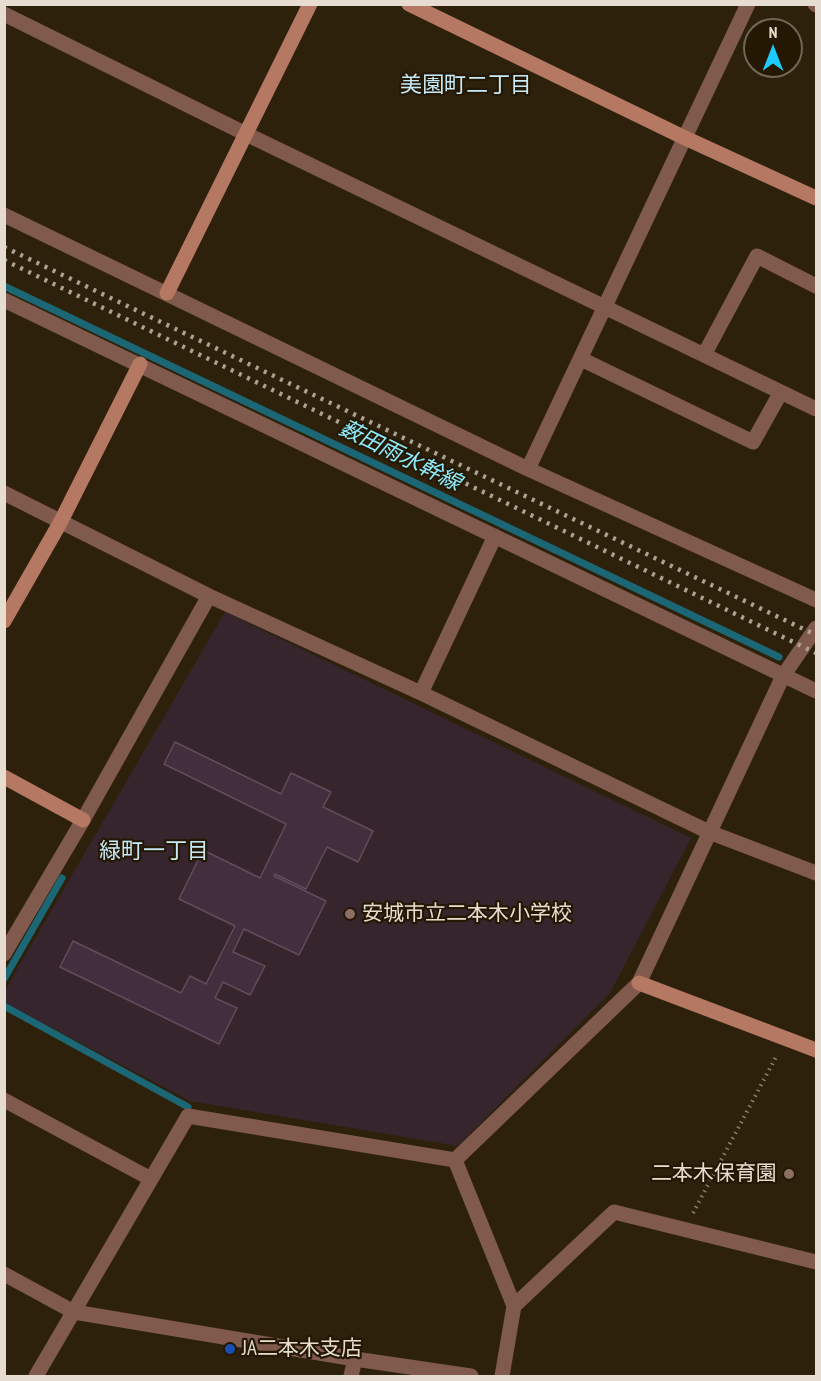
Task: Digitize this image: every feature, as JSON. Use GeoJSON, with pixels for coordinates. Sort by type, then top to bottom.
{"type":"FeatureCollection","features":[{"type":"Feature","properties":{"kind":"street"},"geometry":{"type":"LineString","coordinates":[[167,293],[310,4]]}},
{"type":"Feature","properties":{"kind":"street"},"geometry":{"type":"LineString","coordinates":[[409,4],[683,137],[816,198]]}},
{"type":"Feature","properties":{"kind":"street"},"geometry":{"type":"LineString","coordinates":[[528,469],[683,137],[748,4]]}},
{"type":"Feature","properties":{"kind":"street"},"geometry":{"type":"LineString","coordinates":[[4,14],[246,134],[816,409]]}},
{"type":"Feature","properties":{"kind":"street"},"geometry":{"type":"LineString","coordinates":[[4,215],[528,469],[816,600]]}},
{"type":"Feature","properties":{"kind":"street"},"geometry":{"type":"LineString","coordinates":[[704,355],[757,256],[816,286]]}},
{"type":"Feature","properties":{"kind":"street"},"geometry":{"type":"LineString","coordinates":[[4,300],[816,691]]}},
{"type":"Feature","properties":{"kind":"street"},"geometry":{"type":"LineString","coordinates":[[581,359],[753,442],[782,392]]}},
{"type":"Feature","properties":{"kind":"street"},"geometry":{"type":"LineString","coordinates":[[4,621],[60,523],[140,364]]}},
{"type":"Feature","properties":{"kind":"street"},"geometry":{"type":"LineString","coordinates":[[4,493],[209,596],[421,693],[709,832],[816,873]]}},
{"type":"Feature","properties":{"kind":"street"},"geometry":{"type":"LineString","coordinates":[[421,693],[495,536]]}},
{"type":"Feature","properties":{"kind":"street"},"geometry":{"type":"LineString","coordinates":[[4,954],[83,820],[209,596]]}},
{"type":"Feature","properties":{"kind":"street"},"geometry":{"type":"LineString","coordinates":[[455,1160],[639,983],[783,676],[816,628]]}},
{"type":"Feature","properties":{"kind":"street"},"geometry":{"type":"LineString","coordinates":[[4,777],[83,820]]}},
{"type":"Feature","properties":{"kind":"street"},"geometry":{"type":"LineString","coordinates":[[639,983],[816,1050]]}},
{"type":"Feature","properties":{"kind":"street"},"geometry":{"type":"LineString","coordinates":[[4,1100],[151,1179]]}},
{"type":"Feature","properties":{"kind":"street"},"geometry":{"type":"LineString","coordinates":[[36,1377],[188,1116],[455,1160]]}},
{"type":"Feature","properties":{"kind":"street"},"geometry":{"type":"LineString","coordinates":[[455,1160],[514,1305],[502,1377]]}},
{"type":"Feature","properties":{"kind":"street"},"geometry":{"type":"LineString","coordinates":[[514,1305],[614,1212],[816,1262]]}},
{"type":"Feature","properties":{"kind":"street"},"geometry":{"type":"LineString","coordinates":[[4,1274],[74,1312],[471,1377]]}},
{"type":"Feature","properties":{"kind":"street"},"geometry":{"type":"LineString","coordinates":[[351,1377],[355,1359]]}},
{"type":"Feature","properties":{"kind":"path"},"geometry":{"type":"LineString","coordinates":[[684,1229],[786,1039]]}},
{"type":"Feature","properties":{"kind":"shaded area","name":"安城市立二本木小学校"},"geometry":{"type":"Polygon","coordinates":[[[225,612],[691,838],[610,993],[458,1146],[190,1101],[5,1003],[5,990],[225,612]]]}},
{"type":"Feature","properties":{"kind":"building"},"geometry":{"type":"Polygon","coordinates":[[[175,742],[281,794],[291,773],[331,792],[323,807],[373,831],[358,862],[327,847],[306,889],[275,874],[274,876],[326,901],[299,955],[244,929],[233,952],[265,966],[250,995],[223,982],[215,998],[237,1008],[219,1044],[60,967],[73,941],[181,993],[190,976],[206,984],[235,926],[179,899],[203,850],[260,878],[286,824],[164,764],[175,742]]]}},
{"type":"Feature","properties":{"kind":"waterway","name":"薮田雨水幹線"},"geometry":{"type":"LineString","coordinates":[[4,286],[779,657]]}},
{"type":"Feature","properties":{"kind":"waterway"},"geometry":{"type":"LineString","coordinates":[[4,979],[62,878]]}},
{"type":"Feature","properties":{"kind":"waterway"},"geometry":{"type":"LineString","coordinates":[[4,1006],[188,1107]]}},
{"type":"Feature","properties":{"kind":"railway"},"geometry":{"type":"LineString","coordinates":[[4,247],[816,635]]}},
{"type":"Feature","properties":{"kind":"railway"},"geometry":{"type":"LineString","coordinates":[[4,260],[816,653]]}},
{"type":"Feature","properties":{"kind":"place","name":"安城市立二本木小学校"},"geometry":{"type":"Point","coordinates":[350,914]}},
{"type":"Feature","properties":{"kind":"place","name":"二本木保育園"},"geometry":{"type":"Point","coordinates":[789,1174]}},
{"type":"Feature","properties":{"kind":"place","name":"JA二本木支店"},"geometry":{"type":"Point","coordinates":[230,1349]}},
{"type":"Feature","properties":{"kind":"district","name":"美園町二丁目"},"geometry":{"type":"Point","coordinates":[466,86]}},
{"type":"Feature","properties":{"kind":"district","name":"緑町一丁目"},"geometry":{"type":"Point","coordinates":[154,852]}}]}
